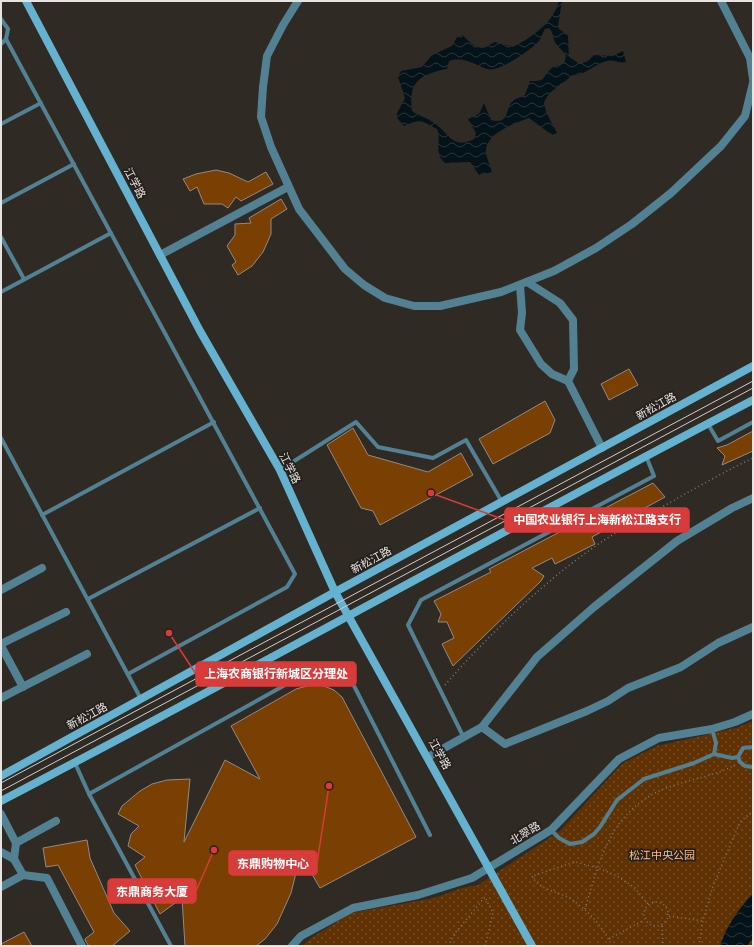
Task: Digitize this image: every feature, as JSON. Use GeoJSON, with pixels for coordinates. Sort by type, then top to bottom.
{"type":"FeatureCollection","features":[{"type":"Feature","properties":{"kind":"main road","name":"江学路"},"geometry":{"type":"LineString","coordinates":[[26,1],[200,331],[280,470],[335,592],[490,867],[532,946]]}},
{"type":"Feature","properties":{"kind":"main road","name":"新松江路"},"geometry":{"type":"LineString","coordinates":[[1,776],[335,592],[753,366]]}},
{"type":"Feature","properties":{"kind":"main road"},"geometry":{"type":"LineString","coordinates":[[1,801],[75,763],[753,400]]}},
{"type":"Feature","properties":{"kind":"street"},"geometry":{"type":"LineString","coordinates":[[298,1],[267,56],[261,117],[271,147],[299,209],[345,269],[364,285],[385,298],[414,306],[440,306],[501,292],[554,271],[596,248],[632,224],[671,193],[721,146],[745,116],[753,83]]}},
{"type":"Feature","properties":{"kind":"street"},"geometry":{"type":"LineString","coordinates":[[720,1],[750,58],[753,79]]}},
{"type":"Feature","properties":{"kind":"street"},"geometry":{"type":"LineString","coordinates":[[160,255],[288,186]]}},
{"type":"Feature","properties":{"kind":"street"},"geometry":{"type":"LineString","coordinates":[[524,284],[560,304],[573,320],[574,369],[568,381]]}},
{"type":"Feature","properties":{"kind":"street"},"geometry":{"type":"LineString","coordinates":[[524,284],[520,330],[540,364],[552,374],[568,381],[602,448]]}},
{"type":"Feature","properties":{"kind":"street"},"geometry":{"type":"LineString","coordinates":[[428,756],[482,727],[537,657],[594,607],[677,541],[732,508],[753,498]]}},
{"type":"Feature","properties":{"kind":"street"},"geometry":{"type":"LineString","coordinates":[[1,590],[42,568]]}},
{"type":"Feature","properties":{"kind":"street"},"geometry":{"type":"LineString","coordinates":[[23,687],[1,645],[66,612]]}},
{"type":"Feature","properties":{"kind":"street"},"geometry":{"type":"LineString","coordinates":[[482,727],[505,744],[525,737],[587,711],[608,701],[628,688],[681,667],[718,643],[753,626]]}},
{"type":"Feature","properties":{"kind":"street"},"geometry":{"type":"LineString","coordinates":[[1,698],[87,654]]}},
{"type":"Feature","properties":{"kind":"street","name":"北翠路"},"geometry":{"type":"LineString","coordinates":[[292,946],[301,936],[353,908],[418,895],[472,878],[551,830],[619,759],[659,738],[712,729],[736,722],[753,714]]}},
{"type":"Feature","properties":{"kind":"street"},"geometry":{"type":"LineString","coordinates":[[1,814],[16,843],[14,859]]}},
{"type":"Feature","properties":{"kind":"street"},"geometry":{"type":"LineString","coordinates":[[16,843],[56,821]]}},
{"type":"Feature","properties":{"kind":"street"},"geometry":{"type":"LineString","coordinates":[[1,852],[14,859],[23,875]]}},
{"type":"Feature","properties":{"kind":"street"},"geometry":{"type":"LineString","coordinates":[[1,887],[23,875],[47,878],[81,946]]}},
{"type":"Feature","properties":{"kind":"lane"},"geometry":{"type":"LineString","coordinates":[[1,19],[8,29],[6,39],[1,44]]}},
{"type":"Feature","properties":{"kind":"lane"},"geometry":{"type":"LineString","coordinates":[[6,39],[295,574],[287,586],[128,674]]}},
{"type":"Feature","properties":{"kind":"lane"},"geometry":{"type":"LineString","coordinates":[[1,124],[41,102]]}},
{"type":"Feature","properties":{"kind":"lane"},"geometry":{"type":"LineString","coordinates":[[1,202],[74,164]]}},
{"type":"Feature","properties":{"kind":"lane"},"geometry":{"type":"LineString","coordinates":[[1,292],[111,233]]}},
{"type":"Feature","properties":{"kind":"lane"},"geometry":{"type":"LineString","coordinates":[[1,237],[24,279]]}},
{"type":"Feature","properties":{"kind":"lane"},"geometry":{"type":"LineString","coordinates":[[42,515],[214,422]]}},
{"type":"Feature","properties":{"kind":"lane"},"geometry":{"type":"LineString","coordinates":[[280,470],[356,422],[378,447],[433,458],[466,440],[502,502]]}},
{"type":"Feature","properties":{"kind":"lane"},"geometry":{"type":"LineString","coordinates":[[708,424],[718,441],[753,422]]}},
{"type":"Feature","properties":{"kind":"lane"},"geometry":{"type":"LineString","coordinates":[[1,438],[142,699]]}},
{"type":"Feature","properties":{"kind":"lane"},"geometry":{"type":"LineString","coordinates":[[463,736],[408,625],[421,600],[654,476],[646,456]]}},
{"type":"Feature","properties":{"kind":"lane"},"geometry":{"type":"LineString","coordinates":[[88,599],[260,508]]}},
{"type":"Feature","properties":{"kind":"lane"},"geometry":{"type":"LineString","coordinates":[[89,794],[323,664],[348,674],[430,835]]}},
{"type":"Feature","properties":{"kind":"lane"},"geometry":{"type":"LineString","coordinates":[[712,729],[716,743],[714,754]]}},
{"type":"Feature","properties":{"kind":"lane"},"geometry":{"type":"LineString","coordinates":[[739,760],[743,748],[753,747]]}},
{"type":"Feature","properties":{"kind":"lane"},"geometry":{"type":"LineString","coordinates":[[551,830],[559,838],[570,844],[582,842],[594,834],[600,827],[617,800],[644,779],[694,763],[714,754],[739,760],[745,766],[753,766]]}},
{"type":"Feature","properties":{"kind":"lane"},"geometry":{"type":"LineString","coordinates":[[75,763],[89,794],[171,946]]}},
{"type":"Feature","properties":{"kind":"path"},"geometry":{"type":"LineString","coordinates":[[440,691],[470,656],[499,628],[565,570],[609,537],[727,470],[753,458]]}},
{"type":"Feature","properties":{"kind":"path"},"geometry":{"type":"LineString","coordinates":[[584,910],[611,834],[625,814],[657,792],[696,778],[725,770],[739,760]]}},
{"type":"Feature","properties":{"kind":"path"},"geometry":{"type":"LineString","coordinates":[[699,946],[703,921],[713,886],[740,822],[753,811]]}},
{"type":"Feature","properties":{"kind":"path"},"geometry":{"type":"LineString","coordinates":[[612,946],[600,925],[584,910],[560,893],[544,888],[535,882],[532,876],[575,862],[598,868],[615,875],[634,887],[648,904]]}},
{"type":"Feature","properties":{"kind":"path"},"geometry":{"type":"LineString","coordinates":[[448,946],[456,932],[485,897],[493,912],[485,946]]}},
{"type":"Feature","properties":{"kind":"path"},"geometry":{"type":"LineString","coordinates":[[662,925],[654,927],[644,920],[643,911],[648,904],[660,902],[666,908],[668,916],[662,925],[663,946]]}},
{"type":"Feature","properties":{"kind":"path"},"geometry":{"type":"LineString","coordinates":[[668,916],[703,921]]}},
{"type":"Feature","properties":{"kind":"path"},"geometry":{"type":"LineString","coordinates":[[609,940],[644,920]]}},
{"type":"Feature","properties":{"kind":"green space","name":"松江中央公园"},"geometry":{"type":"Polygon","coordinates":[[[753,721],[753,946],[302,946],[311,938],[351,913],[434,898],[462,888],[478,885],[560,831],[623,763],[657,746],[736,728],[753,721]]]}},
{"type":"Feature","properties":{"kind":"water"},"geometry":{"type":"Polygon","coordinates":[[[559,1],[562,1],[558,26],[559,29],[568,35],[569,57],[580,64],[588,61],[594,55],[613,56],[623,51],[626,62],[603,62],[582,74],[572,75],[552,91],[544,103],[546,112],[557,133],[552,135],[529,118],[509,126],[495,135],[487,146],[486,153],[492,172],[479,175],[470,162],[445,163],[441,159],[439,155],[439,138],[437,129],[424,122],[418,121],[404,126],[397,118],[397,113],[405,98],[398,77],[401,71],[422,67],[432,55],[452,46],[457,37],[463,35],[470,42],[480,48],[486,47],[495,42],[513,47],[527,39],[547,23],[559,1]],[[549,28],[545,29],[539,40],[528,51],[506,65],[498,68],[487,69],[459,59],[449,61],[447,69],[423,77],[414,86],[411,101],[412,111],[432,121],[456,142],[467,142],[474,139],[476,133],[468,119],[479,114],[484,103],[491,120],[502,120],[506,115],[510,104],[516,99],[525,95],[530,81],[536,81],[544,78],[553,67],[564,63],[566,56],[555,42],[549,28]]]}},
{"type":"Feature","properties":{"kind":"water"},"geometry":{"type":"Polygon","coordinates":[[[753,893],[753,938],[747,946],[720,946],[734,918],[753,893]]]}},
{"type":"Feature","properties":{"kind":"building"},"geometry":{"type":"Polygon","coordinates":[[[216,170],[229,173],[248,182],[266,172],[273,184],[241,201],[236,197],[228,208],[222,204],[204,204],[197,187],[190,191],[183,179],[196,174],[216,170]]]}},
{"type":"Feature","properties":{"kind":"building"},"geometry":{"type":"Polygon","coordinates":[[[281,199],[287,209],[271,219],[271,234],[263,252],[252,266],[238,275],[232,265],[236,262],[227,246],[235,235],[235,224],[251,223],[249,218],[281,199]]]}},
{"type":"Feature","properties":{"kind":"building"},"geometry":{"type":"Polygon","coordinates":[[[629,369],[638,385],[609,400],[601,384],[629,369]]]}},
{"type":"Feature","properties":{"kind":"building"},"geometry":{"type":"Polygon","coordinates":[[[545,401],[555,420],[550,433],[493,464],[479,439],[545,401]]]}},
{"type":"Feature","properties":{"kind":"building"},"geometry":{"type":"Polygon","coordinates":[[[353,428],[368,455],[428,472],[461,453],[473,475],[380,525],[373,511],[361,508],[327,445],[353,428]]]}},
{"type":"Feature","properties":{"kind":"building"},"geometry":{"type":"Polygon","coordinates":[[[753,431],[753,451],[722,465],[725,456],[717,448],[727,445],[753,431]]]}},
{"type":"Feature","properties":{"kind":"building"},"geometry":{"type":"Polygon","coordinates":[[[653,483],[665,497],[592,537],[595,544],[555,564],[552,558],[532,568],[544,576],[541,581],[453,666],[442,644],[454,638],[447,622],[438,622],[441,614],[434,601],[491,572],[489,569],[653,483]]]}},
{"type":"Feature","properties":{"kind":"building"},"geometry":{"type":"Polygon","coordinates":[[[314,684],[334,690],[342,697],[416,837],[320,888],[298,850],[295,877],[291,893],[277,924],[265,939],[256,946],[185,946],[182,898],[160,914],[135,865],[145,857],[128,846],[131,834],[139,826],[118,814],[122,806],[140,791],[152,784],[167,780],[190,779],[184,842],[225,760],[260,779],[231,726],[296,689],[314,684]]]}},
{"type":"Feature","properties":{"kind":"building"},"geometry":{"type":"Polygon","coordinates":[[[87,840],[90,858],[114,913],[130,931],[112,946],[89,946],[85,939],[94,932],[58,865],[46,867],[43,848],[87,840]]]}},
{"type":"Feature","properties":{"kind":"building"},"geometry":{"type":"Polygon","coordinates":[[[24,932],[32,946],[1,946],[1,944],[24,932]]]}},
{"type":"Feature","properties":{"kind":"tram line"},"geometry":{"type":"LineString","coordinates":[[1,783],[753,381]]}},
{"type":"Feature","properties":{"kind":"tram line"},"geometry":{"type":"LineString","coordinates":[[1,791],[753,388]]}},
{"type":"Feature","properties":{"kind":"place","name":"中国农业银行上海新松江路支行"},"geometry":{"type":"Point","coordinates":[431,493]}},
{"type":"Feature","properties":{"kind":"place","name":"上海农商银行新城区分理处"},"geometry":{"type":"Point","coordinates":[169,633]}},
{"type":"Feature","properties":{"kind":"place","name":"东鼎购物中心"},"geometry":{"type":"Point","coordinates":[329,786]}},
{"type":"Feature","properties":{"kind":"place","name":"东鼎商务大厦"},"geometry":{"type":"Point","coordinates":[214,850]}}]}
